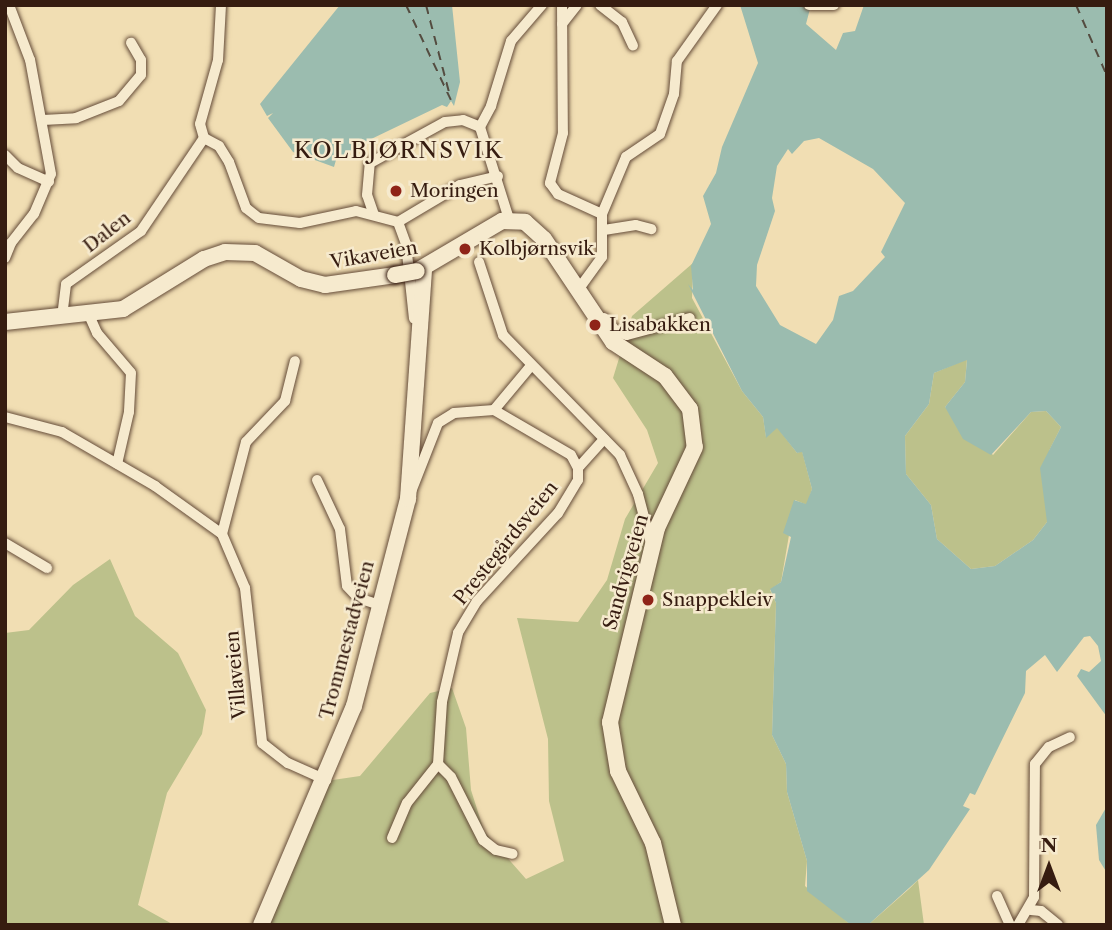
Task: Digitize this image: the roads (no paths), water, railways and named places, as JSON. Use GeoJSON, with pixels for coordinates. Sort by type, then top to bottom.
{"type":"FeatureCollection","features":[{"type":"Feature","properties":{"kind":"main road","name":"Vikaveien"},"geometry":{"type":"LineString","coordinates":[[5,322],[89,315],[133,305],[191,266],[225,252],[255,253],[300,279],[326,285],[420,270],[509,219]]}},
{"type":"Feature","properties":{"kind":"main road","name":"Sandvigveien"},"geometry":{"type":"LineString","coordinates":[[509,219],[537,230],[613,342],[665,376],[681,395],[693,419],[696,439],[691,459],[652,547],[613,705],[610,739],[621,780],[653,843],[673,925]]}},
{"type":"Feature","properties":{"kind":"main road","name":"Trommestadveien"},"geometry":{"type":"LineString","coordinates":[[261,925],[326,780],[354,706],[408,499],[420,270]]}},
{"type":"Feature","properties":{"kind":"street"},"geometry":{"type":"LineString","coordinates":[[5,258],[49,182],[43,120],[25,42],[9,5]]}},
{"type":"Feature","properties":{"kind":"street"},"geometry":{"type":"LineString","coordinates":[[221,5],[218,60],[202,109],[204,138],[219,146],[246,208],[259,218],[300,223],[340,212],[374,215],[398,222],[460,184],[498,176]]}},
{"type":"Feature","properties":{"kind":"street"},"geometry":{"type":"LineString","coordinates":[[509,219],[498,176],[481,141],[480,127],[491,106],[511,41],[542,5]]}},
{"type":"Feature","properties":{"kind":"street"},"geometry":{"type":"LineString","coordinates":[[562,5],[563,133],[550,183],[558,194],[602,214]]}},
{"type":"Feature","properties":{"kind":"street"},"geometry":{"type":"LineString","coordinates":[[561,27],[577,5]]}},
{"type":"Feature","properties":{"kind":"street"},"geometry":{"type":"LineString","coordinates":[[600,5],[622,22],[633,46]]}},
{"type":"Feature","properties":{"kind":"street"},"geometry":{"type":"LineString","coordinates":[[690,318],[627,335],[617,332],[579,289],[602,257],[602,214],[626,156],[660,134],[674,94],[677,61],[717,5]]}},
{"type":"Feature","properties":{"kind":"street"},"geometry":{"type":"LineString","coordinates":[[811,6],[834,5]]}},
{"type":"Feature","properties":{"kind":"street"},"geometry":{"type":"LineString","coordinates":[[43,120],[76,118],[119,101],[141,75],[141,60],[131,43]]}},
{"type":"Feature","properties":{"kind":"street"},"geometry":{"type":"LineString","coordinates":[[374,215],[367,195],[370,163],[445,122],[463,120],[480,127]]}},
{"type":"Feature","properties":{"kind":"street","name":"Dalen"},"geometry":{"type":"LineString","coordinates":[[62,317],[66,284],[141,231],[204,138]]}},
{"type":"Feature","properties":{"kind":"street"},"geometry":{"type":"LineString","coordinates":[[5,155],[18,168],[49,182]]}},
{"type":"Feature","properties":{"kind":"street","name":"Trommestadveien"},"geometry":{"type":"LineString","coordinates":[[398,222],[412,280],[415,351]]}},
{"type":"Feature","properties":{"kind":"street"},"geometry":{"type":"LineString","coordinates":[[604,230],[636,225],[651,229]]}},
{"type":"Feature","properties":{"kind":"street"},"geometry":{"type":"LineString","coordinates":[[479,262],[496,321],[530,367],[563,394],[629,471],[652,547]]}},
{"type":"Feature","properties":{"kind":"street"},"geometry":{"type":"LineString","coordinates":[[89,315],[97,333],[131,373],[129,412],[117,464]]}},
{"type":"Feature","properties":{"kind":"street"},"geometry":{"type":"LineString","coordinates":[[5,417],[62,432],[117,464],[222,534],[246,442],[285,401],[295,361]]}},
{"type":"Feature","properties":{"kind":"street"},"geometry":{"type":"LineString","coordinates":[[408,499],[442,416],[494,410],[530,367]]}},
{"type":"Feature","properties":{"kind":"street","name":"Prestegårdsveien"},"geometry":{"type":"LineString","coordinates":[[438,764],[442,702],[458,633],[477,601],[558,513],[578,480],[578,468],[561,448],[494,410]]}},
{"type":"Feature","properties":{"kind":"street","name":"Prestegårdsveien"},"geometry":{"type":"LineString","coordinates":[[578,468],[604,439]]}},
{"type":"Feature","properties":{"kind":"street"},"geometry":{"type":"LineString","coordinates":[[317,480],[340,529],[347,586],[358,598],[379,605]]}},
{"type":"Feature","properties":{"kind":"street","name":"Villaveien"},"geometry":{"type":"LineString","coordinates":[[222,534],[245,588],[262,743],[280,758],[326,780]]}},
{"type":"Feature","properties":{"kind":"street"},"geometry":{"type":"LineString","coordinates":[[5,543],[47,568]]}},
{"type":"Feature","properties":{"kind":"street"},"geometry":{"type":"LineString","coordinates":[[1018,925],[1031,910],[1037,855],[1035,764],[1049,747],[1070,737]]}},
{"type":"Feature","properties":{"kind":"street"},"geometry":{"type":"LineString","coordinates":[[392,838],[407,803],[438,764],[451,777],[483,840],[513,854]]}},
{"type":"Feature","properties":{"kind":"street"},"geometry":{"type":"LineString","coordinates":[[997,896],[1010,925]]}},
{"type":"Feature","properties":{"kind":"street"},"geometry":{"type":"LineString","coordinates":[[1031,910],[1041,911],[1058,925]]}},
{"type":"Feature","properties":{"kind":"place","name":"Moringen"},"geometry":{"type":"Point","coordinates":[396,191]}},
{"type":"Feature","properties":{"kind":"place","name":"Kolbjørnsvik"},"geometry":{"type":"Point","coordinates":[465,249]}},
{"type":"Feature","properties":{"kind":"place","name":"Lisabakken"},"geometry":{"type":"Point","coordinates":[595,325]}},
{"type":"Feature","properties":{"kind":"place","name":"Snappekleiv"},"geometry":{"type":"Point","coordinates":[648,600]}},
{"type":"Feature","properties":{"kind":"district","name":"KOLBJØRNSVIK"},"geometry":{"type":"Point","coordinates":[399,150]}}]}
